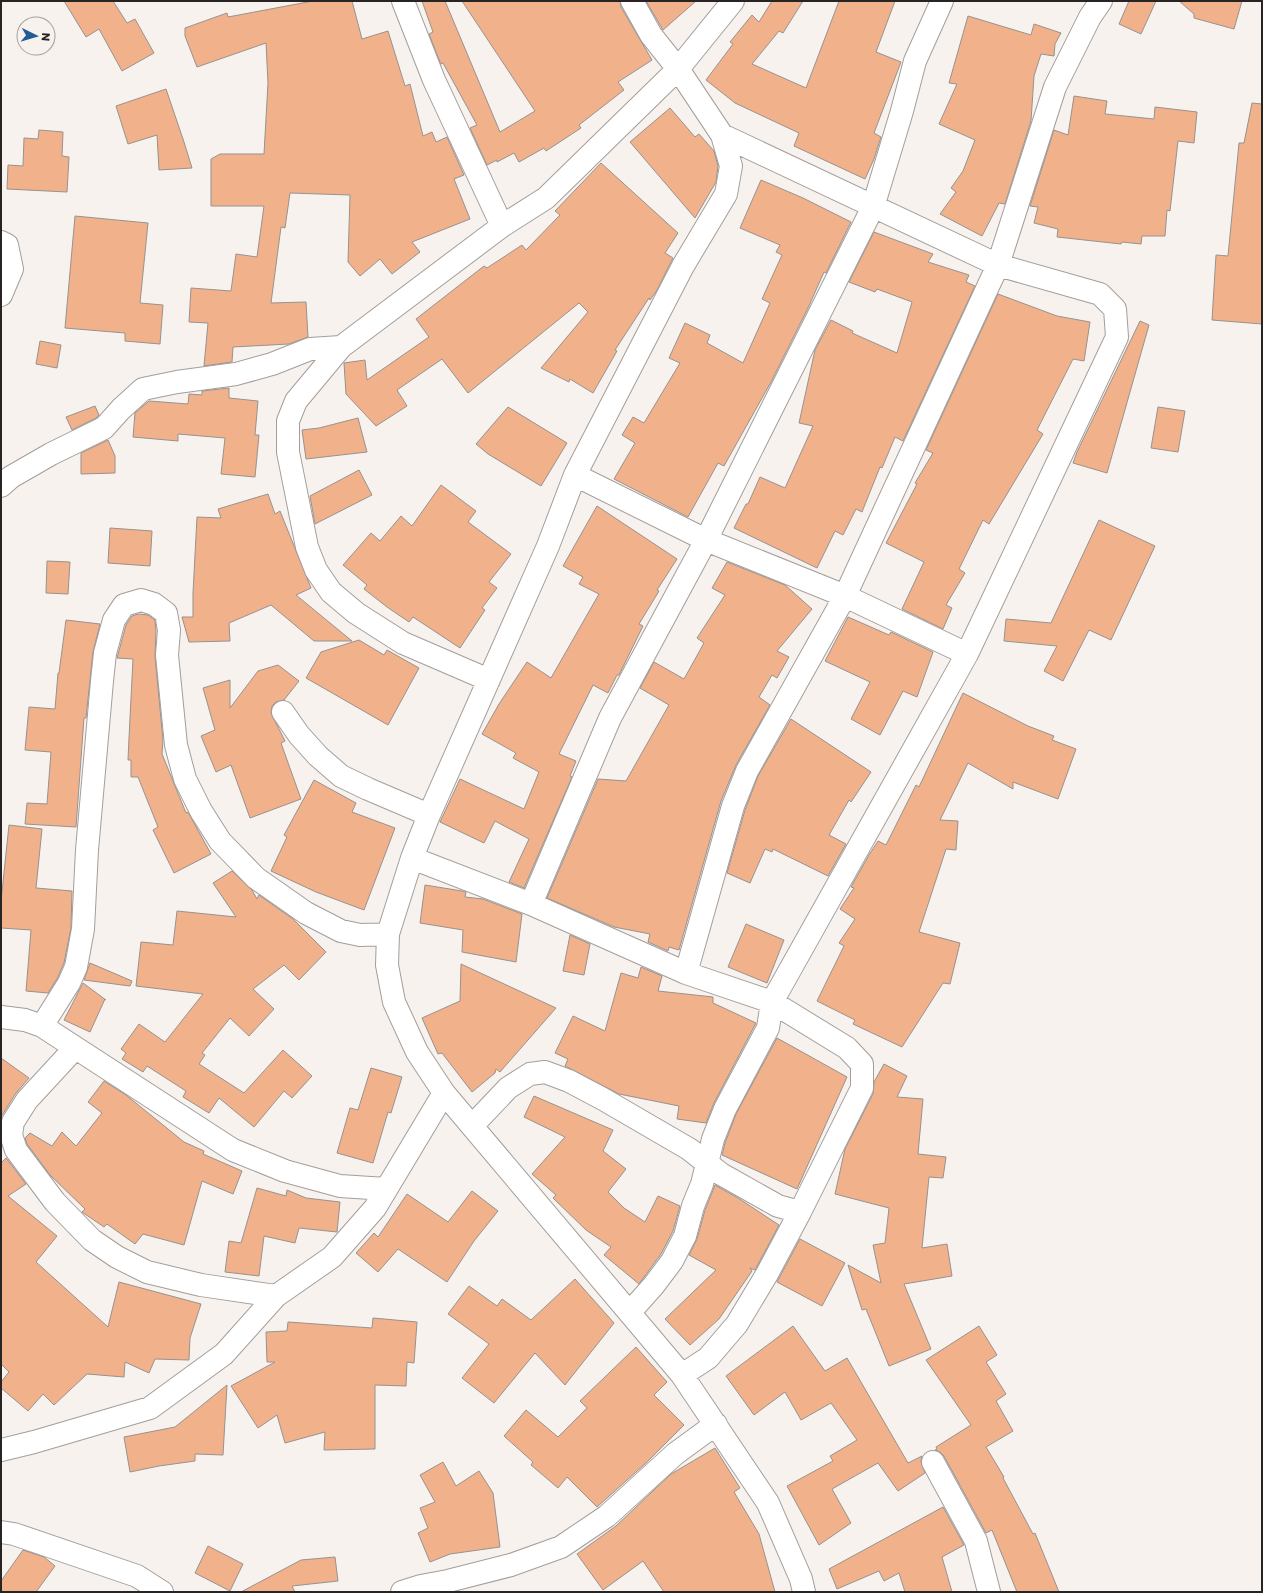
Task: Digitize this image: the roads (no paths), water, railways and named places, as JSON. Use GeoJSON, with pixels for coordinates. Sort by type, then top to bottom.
{"type":"FeatureCollection","features":[{"type":"Feature","properties":{"kind":"street"},"geometry":{"type":"LineString","coordinates":[[403,1],[434,80],[502,226]]}},
{"type":"Feature","properties":{"kind":"street"},"geometry":{"type":"LineString","coordinates":[[632,1],[652,35],[678,69],[722,135],[730,166],[726,194],[683,266],[575,475],[548,546],[429,815],[412,858],[388,934],[387,965],[394,1002],[417,1052],[444,1093],[682,1375],[768,1503],[801,1579],[804,1592]]}},
{"type":"Feature","properties":{"kind":"street"},"geometry":{"type":"LineString","coordinates":[[489,680],[403,643],[356,613],[331,592],[316,570],[307,546],[288,452],[288,421],[296,401],[341,347],[502,226],[546,198],[678,69],[733,1]]}},
{"type":"Feature","properties":{"kind":"street"},"geometry":{"type":"LineString","coordinates":[[531,904],[610,718],[706,540],[873,207],[902,111],[915,61],[942,1]]}},
{"type":"Feature","properties":{"kind":"street"},"geometry":{"type":"LineString","coordinates":[[686,973],[733,806],[747,771],[845,596],[998,265],[1055,87],[1090,17],[1101,1]]}},
{"type":"Feature","properties":{"kind":"street"},"geometry":{"type":"LineString","coordinates":[[630,1312],[654,1285],[672,1261],[682,1242],[702,1184],[713,1139],[725,1109],[768,1028],[772,1002],[967,654],[1117,338],[1115,310],[1100,294],[998,265],[722,135]]}},
{"type":"Feature","properties":{"kind":"street"},"geometry":{"type":"LineString","coordinates":[[1,242],[7,245],[12,268],[1,295]]}},
{"type":"Feature","properties":{"kind":"street"},"geometry":{"type":"LineString","coordinates":[[1,486],[11,477],[51,454],[104,428],[142,389],[178,382],[209,379],[236,374],[272,364],[310,349],[341,347]]}},
{"type":"Feature","properties":{"kind":"street"},"geometry":{"type":"LineString","coordinates":[[575,475],[706,540],[845,596],[967,654]]}},
{"type":"Feature","properties":{"kind":"street"},"geometry":{"type":"LineString","coordinates":[[42,1026],[69,983],[76,968],[83,929],[87,850],[105,653],[114,620],[124,605],[141,600],[154,604],[166,613],[168,630],[167,655],[176,745],[185,779],[220,841],[256,878],[306,913],[341,931],[360,935],[388,934]]}},
{"type":"Feature","properties":{"kind":"street"},"geometry":{"type":"LineString","coordinates":[[283,712],[299,735],[318,756],[341,776],[429,815]]}},
{"type":"Feature","properties":{"kind":"street"},"geometry":{"type":"LineString","coordinates":[[412,858],[531,904],[686,973],[772,1002],[847,1048],[862,1064],[862,1088],[767,1274],[737,1324],[708,1358],[682,1375]]}},
{"type":"Feature","properties":{"kind":"street"},"geometry":{"type":"LineString","coordinates":[[1,1017],[25,1020],[42,1026],[234,1150],[285,1171],[340,1186],[386,1189]]}},
{"type":"Feature","properties":{"kind":"street"},"geometry":{"type":"LineString","coordinates":[[74,1048],[27,1100],[13,1122],[12,1129],[16,1150],[55,1202],[92,1240],[117,1257],[147,1272],[201,1285],[276,1296]]}},
{"type":"Feature","properties":{"kind":"street"},"geometry":{"type":"LineString","coordinates":[[472,1126],[508,1088],[530,1074],[545,1072],[569,1081],[689,1149],[721,1174],[778,1206],[800,1212]]}},
{"type":"Feature","properties":{"kind":"street"},"geometry":{"type":"LineString","coordinates":[[1,1450],[34,1442],[150,1408],[224,1354],[276,1296],[332,1257],[375,1208],[444,1093]]}},
{"type":"Feature","properties":{"kind":"street"},"geometry":{"type":"LineString","coordinates":[[402,1592],[421,1586],[448,1581],[510,1565],[561,1546],[607,1516],[675,1454],[716,1424]]}},
{"type":"Feature","properties":{"kind":"street"},"geometry":{"type":"LineString","coordinates":[[934,1462],[976,1541],[989,1592]]}},
{"type":"Feature","properties":{"kind":"street"},"geometry":{"type":"LineString","coordinates":[[1,1532],[14,1534],[138,1576],[162,1592]]}}]}
